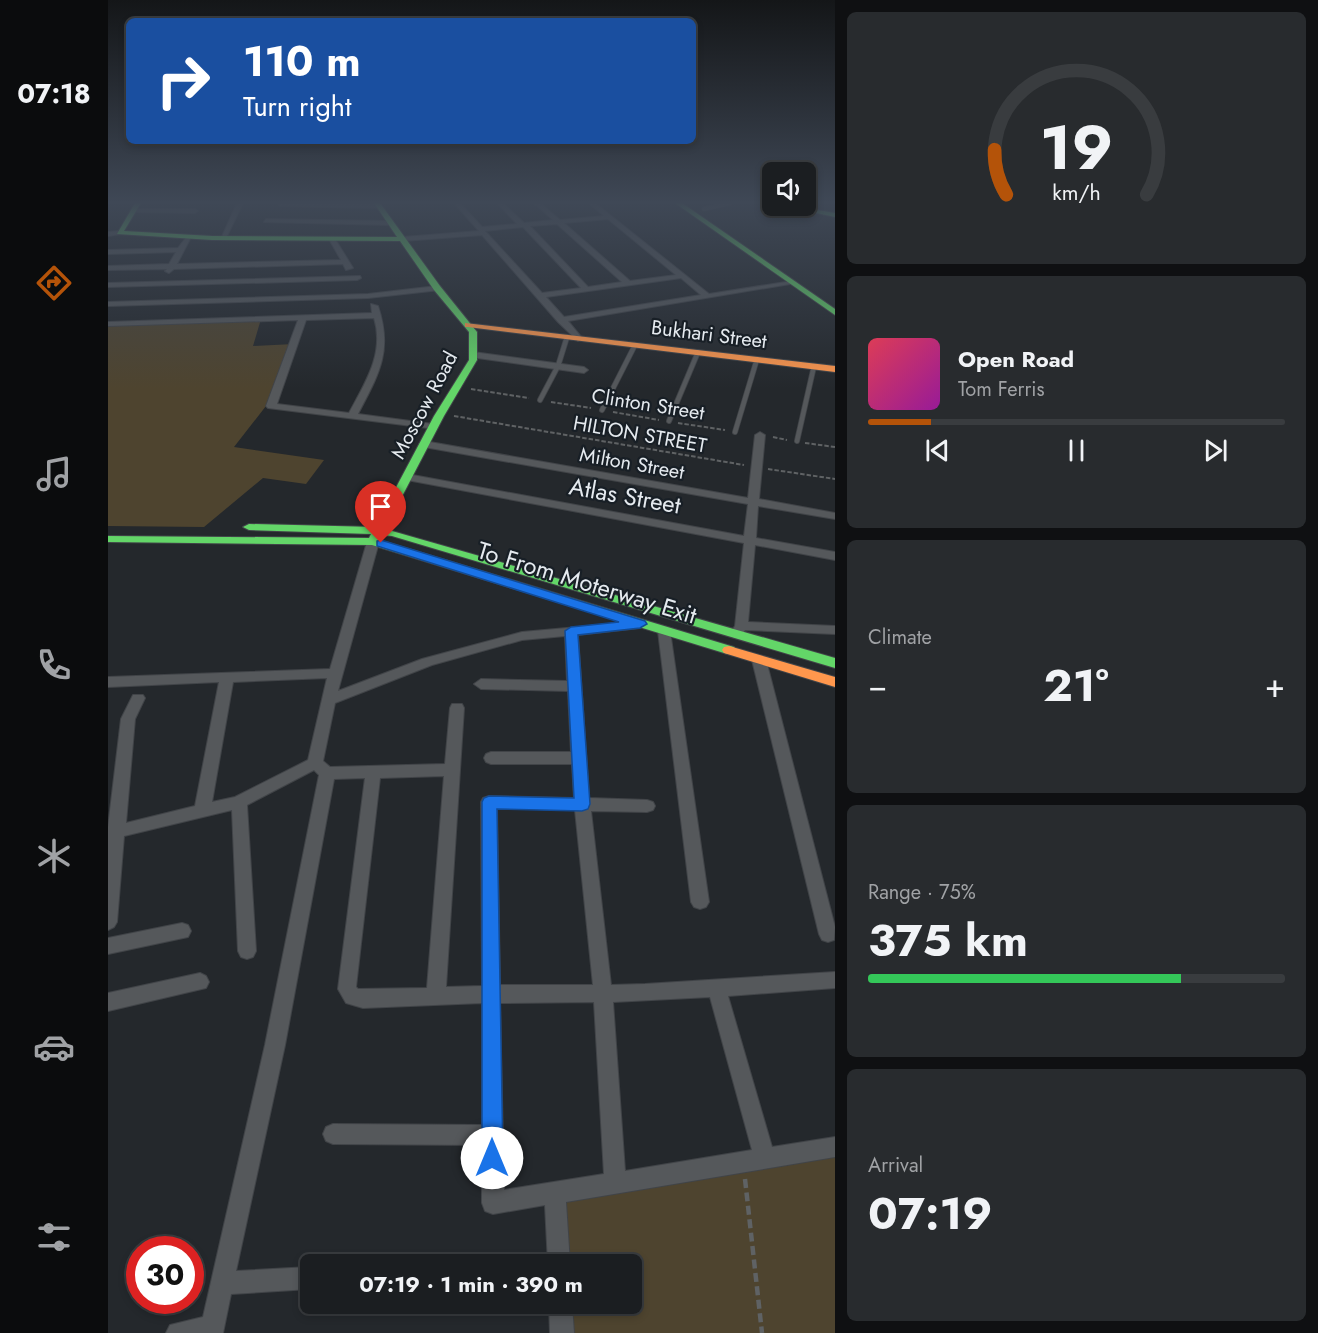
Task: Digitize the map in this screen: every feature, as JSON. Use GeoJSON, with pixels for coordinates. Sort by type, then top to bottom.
{"type":"FeatureCollection","features":[{"type":"Feature","properties":{"kind":"main road","name":"Moscow Road"},"geometry":{"type":"LineString","coordinates":[[375,536],[433,427],[473,360],[473,332],[421,265]]}},
{"type":"Feature","properties":{"kind":"main road"},"geometry":{"type":"LineString","coordinates":[[767,265],[835,313]]}},
{"type":"Feature","properties":{"kind":"main road"},"geometry":{"type":"LineString","coordinates":[[785,265],[835,300]]}},
{"type":"Feature","properties":{"kind":"main road","name":"Bukhari Street"},"geometry":{"type":"LineString","coordinates":[[468,325],[835,369]]}},
{"type":"Feature","properties":{"kind":"main road","name":"To From Moterway Exit"},"geometry":{"type":"LineString","coordinates":[[108,526],[375,536],[738,630],[835,663]]}},
{"type":"Feature","properties":{"kind":"main road","name":"To From Moterway Exit"},"geometry":{"type":"LineString","coordinates":[[108,539],[375,536],[640,624],[835,682]]}},
{"type":"Feature","properties":{"kind":"street"},"geometry":{"type":"LineString","coordinates":[[108,268],[206,265]]}},
{"type":"Feature","properties":{"kind":"street"},"geometry":{"type":"LineString","coordinates":[[347,265],[368,296],[383,333],[379,365],[352,417]]}},
{"type":"Feature","properties":{"kind":"street"},"geometry":{"type":"LineString","coordinates":[[513,265],[561,320],[573,338]]}},
{"type":"Feature","properties":{"kind":"street"},"geometry":{"type":"LineString","coordinates":[[563,265],[587,290]]}},
{"type":"Feature","properties":{"kind":"street"},"geometry":{"type":"LineString","coordinates":[[607,265],[629,284]]}},
{"type":"Feature","properties":{"kind":"street"},"geometry":{"type":"LineString","coordinates":[[669,265],[707,297]]}},
{"type":"Feature","properties":{"kind":"street"},"geometry":{"type":"LineString","coordinates":[[140,323],[172,266]]}},
{"type":"Feature","properties":{"kind":"street"},"geometry":{"type":"LineString","coordinates":[[540,296],[682,276]]}},
{"type":"Feature","properties":{"kind":"street"},"geometry":{"type":"LineString","coordinates":[[108,285],[357,278]]}},
{"type":"Feature","properties":{"kind":"street"},"geometry":{"type":"LineString","coordinates":[[561,320],[792,283]]}},
{"type":"Feature","properties":{"kind":"street"},"geometry":{"type":"LineString","coordinates":[[108,304],[368,296],[437,288]]}},
{"type":"Feature","properties":{"kind":"street"},"geometry":{"type":"LineString","coordinates":[[108,324],[377,315]]}},
{"type":"Feature","properties":{"kind":"street"},"geometry":{"type":"LineString","coordinates":[[303,318],[271,406],[433,427]]}},
{"type":"Feature","properties":{"kind":"street"},"geometry":{"type":"LineString","coordinates":[[473,355],[584,370]]}},
{"type":"Feature","properties":{"kind":"street"},"geometry":{"type":"LineString","coordinates":[[759,435],[738,630],[835,630]]}},
{"type":"Feature","properties":{"kind":"street","name":"Milton Street"},"geometry":{"type":"LineString","coordinates":[[424,444],[835,516]]}},
{"type":"Feature","properties":{"kind":"street","name":"Atlas Street"},"geometry":{"type":"LineString","coordinates":[[407,477],[835,556]]}},
{"type":"Feature","properties":{"kind":"street"},"geometry":{"type":"LineString","coordinates":[[178,1333],[211,1330],[275,1045],[321,768],[329,700],[375,536]]}},
{"type":"Feature","properties":{"kind":"street"},"geometry":{"type":"LineString","coordinates":[[329,700],[427,662],[522,636],[640,624]]}},
{"type":"Feature","properties":{"kind":"street"},"geometry":{"type":"LineString","coordinates":[[571,631],[582,804],[603,994],[615,1183]]}},
{"type":"Feature","properties":{"kind":"street"},"geometry":{"type":"LineString","coordinates":[[664,631],[700,902]]}},
{"type":"Feature","properties":{"kind":"street"},"geometry":{"type":"LineString","coordinates":[[759,660],[828,934]]}},
{"type":"Feature","properties":{"kind":"street"},"geometry":{"type":"LineString","coordinates":[[108,682],[335,672]]}},
{"type":"Feature","properties":{"kind":"street"},"geometry":{"type":"LineString","coordinates":[[202,812],[227,677]]}},
{"type":"Feature","properties":{"kind":"street"},"geometry":{"type":"LineString","coordinates":[[481,684],[575,686]]}},
{"type":"Feature","properties":{"kind":"street"},"geometry":{"type":"LineString","coordinates":[[108,922],[112,833],[128,719],[138,698]]}},
{"type":"Feature","properties":{"kind":"street"},"geometry":{"type":"LineString","coordinates":[[436,997],[457,708]]}},
{"type":"Feature","properties":{"kind":"street"},"geometry":{"type":"LineString","coordinates":[[491,758],[579,758]]}},
{"type":"Feature","properties":{"kind":"street"},"geometry":{"type":"LineString","coordinates":[[112,833],[239,802],[321,768],[373,772],[452,770]]}},
{"type":"Feature","properties":{"kind":"street"},"geometry":{"type":"LineString","coordinates":[[373,772],[347,989],[353,997],[363,999],[491,994],[603,994],[717,989],[835,980]]}},
{"type":"Feature","properties":{"kind":"street"},"geometry":{"type":"LineString","coordinates":[[239,802],[247,951]]}},
{"type":"Feature","properties":{"kind":"street"},"geometry":{"type":"LineString","coordinates":[[647,806],[489,802],[493,1203],[835,1147]]}},
{"type":"Feature","properties":{"kind":"street"},"geometry":{"type":"LineString","coordinates":[[108,946],[182,931]]}},
{"type":"Feature","properties":{"kind":"street"},"geometry":{"type":"LineString","coordinates":[[108,1002],[200,982]]}},
{"type":"Feature","properties":{"kind":"street"},"geometry":{"type":"LineString","coordinates":[[717,989],[765,1158]]}},
{"type":"Feature","properties":{"kind":"street"},"geometry":{"type":"LineString","coordinates":[[333,1134],[492,1135]]}},
{"type":"Feature","properties":{"kind":"street"},"geometry":{"type":"LineString","coordinates":[[555,1193],[558,1254]]}},
{"type":"Feature","properties":{"kind":"street"},"geometry":{"type":"LineString","coordinates":[[221,1283],[300,1279]]}},
{"type":"Feature","properties":{"kind":"street"},"geometry":{"type":"LineString","coordinates":[[561,1314],[562,1333]]}},
{"type":"Feature","properties":{"kind":"lane"},"geometry":{"type":"LineString","coordinates":[[540,400],[573,338]]}},
{"type":"Feature","properties":{"kind":"lane"},"geometry":{"type":"LineString","coordinates":[[602,410],[635,345]]}},
{"type":"Feature","properties":{"kind":"lane"},"geometry":{"type":"LineString","coordinates":[[669,421],[698,352]]}},
{"type":"Feature","properties":{"kind":"lane"},"geometry":{"type":"LineString","coordinates":[[735,432],[757,359]]}},
{"type":"Feature","properties":{"kind":"lane"},"geometry":{"type":"LineString","coordinates":[[797,441],[813,366]]}},
{"type":"Feature","properties":{"kind":"path","name":"Clinton Street"},"geometry":{"type":"LineString","coordinates":[[457,387],[735,432]]}},
{"type":"Feature","properties":{"kind":"path","name":"HILTON STREET"},"geometry":{"type":"LineString","coordinates":[[441,414],[835,479]]}},
{"type":"Feature","properties":{"kind":"path"},"geometry":{"type":"LineString","coordinates":[[759,435],[835,447]]}},
{"type":"Feature","properties":{"kind":"path"},"geometry":{"type":"LineString","coordinates":[[743,1162],[762,1333]]}},
{"type":"Feature","properties":{"kind":"shaded area"},"geometry":{"type":"Polygon","coordinates":[[[261,319],[253,346],[294,344],[271,406],[266,406],[234,447],[324,460],[306,484],[263,478],[204,527],[108,526],[108,324],[261,319]]]}},
{"type":"Feature","properties":{"kind":"shaded area"},"geometry":{"type":"Polygon","coordinates":[[[835,1147],[835,1333],[563,1333],[562,1314],[642,1314],[642,1254],[558,1254],[555,1193],[835,1147]]]}},
{"type":"Feature","properties":{"kind":"traffic: fast"},"geometry":{"type":"LineString","coordinates":[[374,539],[439,416],[473,360],[473,332],[421,265]]}},
{"type":"Feature","properties":{"kind":"traffic: fast"},"geometry":{"type":"LineString","coordinates":[[767,265],[835,313]]}},
{"type":"Feature","properties":{"kind":"traffic: fast"},"geometry":{"type":"LineString","coordinates":[[249,527],[361,529],[393,533],[835,663]]}},
{"type":"Feature","properties":{"kind":"traffic: fast"},"geometry":{"type":"LineString","coordinates":[[108,539],[373,542],[729,650]]}},
{"type":"Feature","properties":{"kind":"traffic: slow"},"geometry":{"type":"LineString","coordinates":[[468,325],[835,369]]}},
{"type":"Feature","properties":{"kind":"traffic: slow"},"geometry":{"type":"LineString","coordinates":[[729,650],[835,682]]}},
{"type":"Feature","properties":{"kind":"route"},"geometry":{"type":"LineString","coordinates":[[381,543],[640,624],[571,631],[582,804],[489,802],[492,1158]]}}]}
